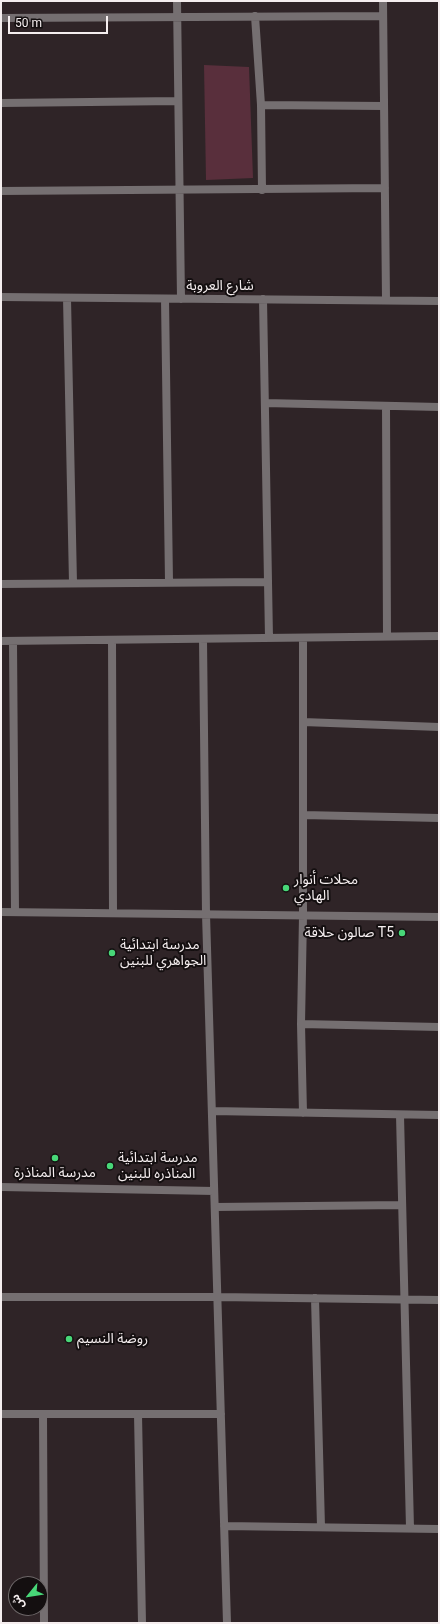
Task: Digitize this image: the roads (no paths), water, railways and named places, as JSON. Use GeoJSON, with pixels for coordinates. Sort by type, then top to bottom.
{"type":"FeatureCollection","features":[{"type":"Feature","properties":{"kind":"street"},"geometry":{"type":"LineString","coordinates":[[177,1],[181,299]]}},
{"type":"Feature","properties":{"kind":"street"},"geometry":{"type":"LineString","coordinates":[[383,1],[386,300]]}},
{"type":"Feature","properties":{"kind":"street"},"geometry":{"type":"LineString","coordinates":[[255,16],[261,105],[262,190]]}},
{"type":"Feature","properties":{"kind":"street"},"geometry":{"type":"LineString","coordinates":[[1,18],[383,16]]}},
{"type":"Feature","properties":{"kind":"street"},"geometry":{"type":"LineString","coordinates":[[1,103],[178,101]]}},
{"type":"Feature","properties":{"kind":"street"},"geometry":{"type":"LineString","coordinates":[[261,105],[384,106]]}},
{"type":"Feature","properties":{"kind":"street"},"geometry":{"type":"LineString","coordinates":[[1,191],[385,188]]}},
{"type":"Feature","properties":{"kind":"street","name":"شارع العروبة"},"geometry":{"type":"LineString","coordinates":[[1,297],[439,301]]}},
{"type":"Feature","properties":{"kind":"street"},"geometry":{"type":"LineString","coordinates":[[67,298],[73,583]]}},
{"type":"Feature","properties":{"kind":"street"},"geometry":{"type":"LineString","coordinates":[[165,298],[169,582]]}},
{"type":"Feature","properties":{"kind":"street"},"geometry":{"type":"LineString","coordinates":[[263,300],[270,638]]}},
{"type":"Feature","properties":{"kind":"street"},"geometry":{"type":"LineString","coordinates":[[265,402],[439,407]]}},
{"type":"Feature","properties":{"kind":"street"},"geometry":{"type":"LineString","coordinates":[[386,406],[387,636]]}},
{"type":"Feature","properties":{"kind":"street"},"geometry":{"type":"LineString","coordinates":[[1,584],[268,582]]}},
{"type":"Feature","properties":{"kind":"street"},"geometry":{"type":"LineString","coordinates":[[1,642],[439,636]]}},
{"type":"Feature","properties":{"kind":"street"},"geometry":{"type":"LineString","coordinates":[[303,1113],[301,1024],[304,638]]}},
{"type":"Feature","properties":{"kind":"street"},"geometry":{"type":"LineString","coordinates":[[203,639],[206,914],[227,1623]]}},
{"type":"Feature","properties":{"kind":"street"},"geometry":{"type":"LineString","coordinates":[[112,640],[113,913]]}},
{"type":"Feature","properties":{"kind":"street"},"geometry":{"type":"LineString","coordinates":[[13,642],[15,912]]}},
{"type":"Feature","properties":{"kind":"street"},"geometry":{"type":"LineString","coordinates":[[303,722],[439,727]]}},
{"type":"Feature","properties":{"kind":"street"},"geometry":{"type":"LineString","coordinates":[[303,815],[439,818]]}},
{"type":"Feature","properties":{"kind":"street"},"geometry":{"type":"LineString","coordinates":[[1,912],[439,917]]}},
{"type":"Feature","properties":{"kind":"street"},"geometry":{"type":"LineString","coordinates":[[301,1024],[439,1026]]}},
{"type":"Feature","properties":{"kind":"street"},"geometry":{"type":"LineString","coordinates":[[212,1111],[439,1115]]}},
{"type":"Feature","properties":{"kind":"street"},"geometry":{"type":"LineString","coordinates":[[400,1114],[410,1528]]}},
{"type":"Feature","properties":{"kind":"street"},"geometry":{"type":"LineString","coordinates":[[1,1187],[214,1191]]}},
{"type":"Feature","properties":{"kind":"street"},"geometry":{"type":"LineString","coordinates":[[215,1207],[402,1205]]}},
{"type":"Feature","properties":{"kind":"street"},"geometry":{"type":"LineString","coordinates":[[1,1297],[404,1298],[439,1300]]}},
{"type":"Feature","properties":{"kind":"street"},"geometry":{"type":"LineString","coordinates":[[315,1298],[321,1527]]}},
{"type":"Feature","properties":{"kind":"street"},"geometry":{"type":"LineString","coordinates":[[1,1414],[221,1414]]}},
{"type":"Feature","properties":{"kind":"street"},"geometry":{"type":"LineString","coordinates":[[43,1414],[44,1623]]}},
{"type":"Feature","properties":{"kind":"street"},"geometry":{"type":"LineString","coordinates":[[138,1414],[142,1623]]}},
{"type":"Feature","properties":{"kind":"street"},"geometry":{"type":"LineString","coordinates":[[224,1526],[439,1529]]}},
{"type":"Feature","properties":{"kind":"place","name":"محلات أنوار الهادي"},"geometry":{"type":"Point","coordinates":[286,888]}},
{"type":"Feature","properties":{"kind":"place","name":"صالون حلاقة T5"},"geometry":{"type":"Point","coordinates":[402,933]}},
{"type":"Feature","properties":{"kind":"place","name":"مدرسة ابتدائية الجواهري للبنين"},"geometry":{"type":"Point","coordinates":[112,953]}},
{"type":"Feature","properties":{"kind":"place","name":"مدرسة المناذرة"},"geometry":{"type":"Point","coordinates":[55,1158]}},
{"type":"Feature","properties":{"kind":"place","name":"مدرسة ابتدائية المناذره للبنين"},"geometry":{"type":"Point","coordinates":[110,1166]}},
{"type":"Feature","properties":{"kind":"place","name":"روضة النسيم"},"geometry":{"type":"Point","coordinates":[69,1339]}}]}
